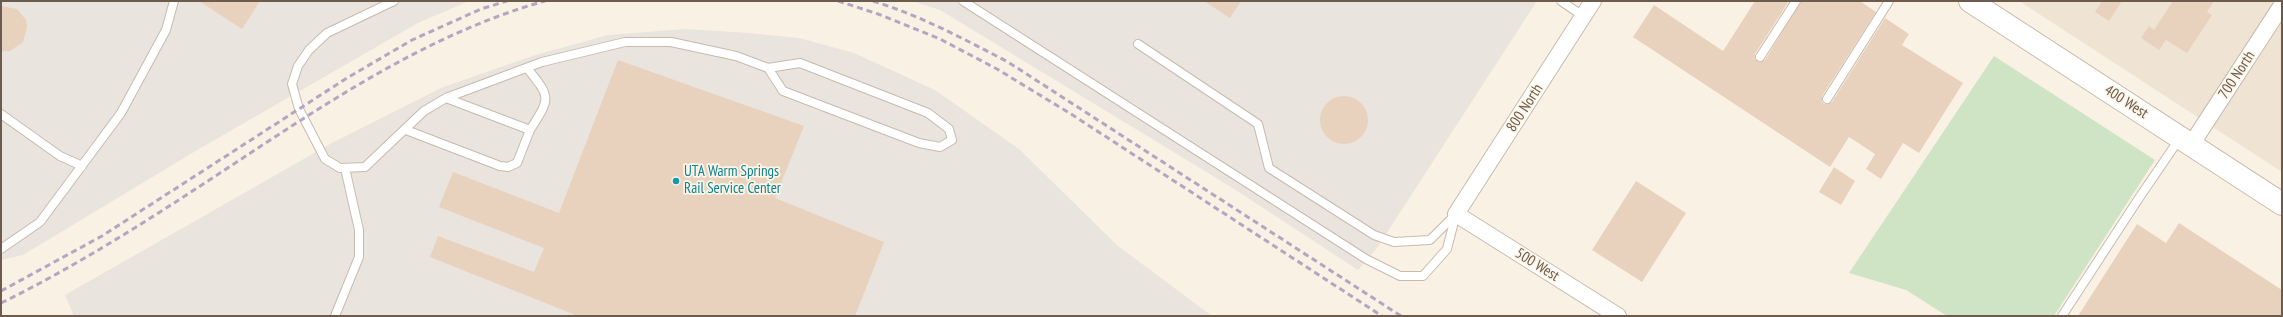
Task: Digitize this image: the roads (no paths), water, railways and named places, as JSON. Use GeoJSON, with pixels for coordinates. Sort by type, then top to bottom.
{"type":"FeatureCollection","features":[{"type":"Feature","properties":{"kind":"street","name":"800 North"},"geometry":{"type":"LineString","coordinates":[[1456,214],[1593,1]]}},
{"type":"Feature","properties":{"kind":"street","name":"400 West"},"geometry":{"type":"LineString","coordinates":[[1970,1],[2282,204]]}},
{"type":"Feature","properties":{"kind":"street","name":"700 North"},"geometry":{"type":"LineString","coordinates":[[2186,141],[2282,6]]}},
{"type":"Feature","properties":{"kind":"street","name":"500 West"},"geometry":{"type":"LineString","coordinates":[[1456,214],[1618,316]]}},
{"type":"Feature","properties":{"kind":"lane"},"geometry":{"type":"LineString","coordinates":[[1,249],[40,222],[121,113],[166,30],[174,1]]}},
{"type":"Feature","properties":{"kind":"lane"},"geometry":{"type":"LineString","coordinates":[[394,1],[327,34],[309,50],[298,66],[292,84],[298,109],[325,159],[340,168],[365,167],[406,130],[424,111],[446,98],[542,62],[625,42],[671,42],[736,56],[768,68],[800,63],[928,113],[949,129],[952,140],[940,147],[919,143],[783,91],[768,68]]}},
{"type":"Feature","properties":{"kind":"lane"},"geometry":{"type":"LineString","coordinates":[[963,1],[1366,259],[1400,276],[1423,276],[1447,249],[1456,214]]}},
{"type":"Feature","properties":{"kind":"lane"},"geometry":{"type":"LineString","coordinates":[[1561,1],[1583,16]]}},
{"type":"Feature","properties":{"kind":"lane"},"geometry":{"type":"LineString","coordinates":[[1760,57],[1796,1]]}},
{"type":"Feature","properties":{"kind":"lane"},"geometry":{"type":"LineString","coordinates":[[1827,99],[1890,1]]}},
{"type":"Feature","properties":{"kind":"lane"},"geometry":{"type":"LineString","coordinates":[[1138,44],[1258,124],[1269,168],[1374,235],[1394,242],[1430,240],[1456,214]]}},
{"type":"Feature","properties":{"kind":"lane"},"geometry":{"type":"LineString","coordinates":[[406,130],[500,166],[508,167],[516,163],[530,130],[546,100],[545,91],[527,68]]}},
{"type":"Feature","properties":{"kind":"lane"},"geometry":{"type":"LineString","coordinates":[[446,98],[530,130]]}},
{"type":"Feature","properties":{"kind":"lane"},"geometry":{"type":"LineString","coordinates":[[1,114],[60,156],[82,166]]}},
{"type":"Feature","properties":{"kind":"lane"},"geometry":{"type":"LineString","coordinates":[[2062,316],[2139,198],[2186,141]]}},
{"type":"Feature","properties":{"kind":"lane"},"geometry":{"type":"LineString","coordinates":[[335,316],[359,257],[359,230],[345,168]]}},
{"type":"Feature","properties":{"kind":"railway"},"geometry":{"type":"LineString","coordinates":[[1,291],[102,236],[347,78],[412,40],[481,9],[507,1]]}},
{"type":"Feature","properties":{"kind":"railway"},"geometry":{"type":"LineString","coordinates":[[1,303],[35,286],[102,248],[331,101],[399,62],[470,27],[545,1]]}},
{"type":"Feature","properties":{"kind":"railway"},"geometry":{"type":"LineString","coordinates":[[838,1],[878,14],[940,39],[997,69],[1071,114],[1382,316]]}},
{"type":"Feature","properties":{"kind":"railway"},"geometry":{"type":"LineString","coordinates":[[873,1],[925,21],[1008,62],[1401,316]]}},
{"type":"Feature","properties":{"kind":"place","name":"UTA Warm Springs Rail Service Center"},"geometry":{"type":"Point","coordinates":[676,181]}}]}
